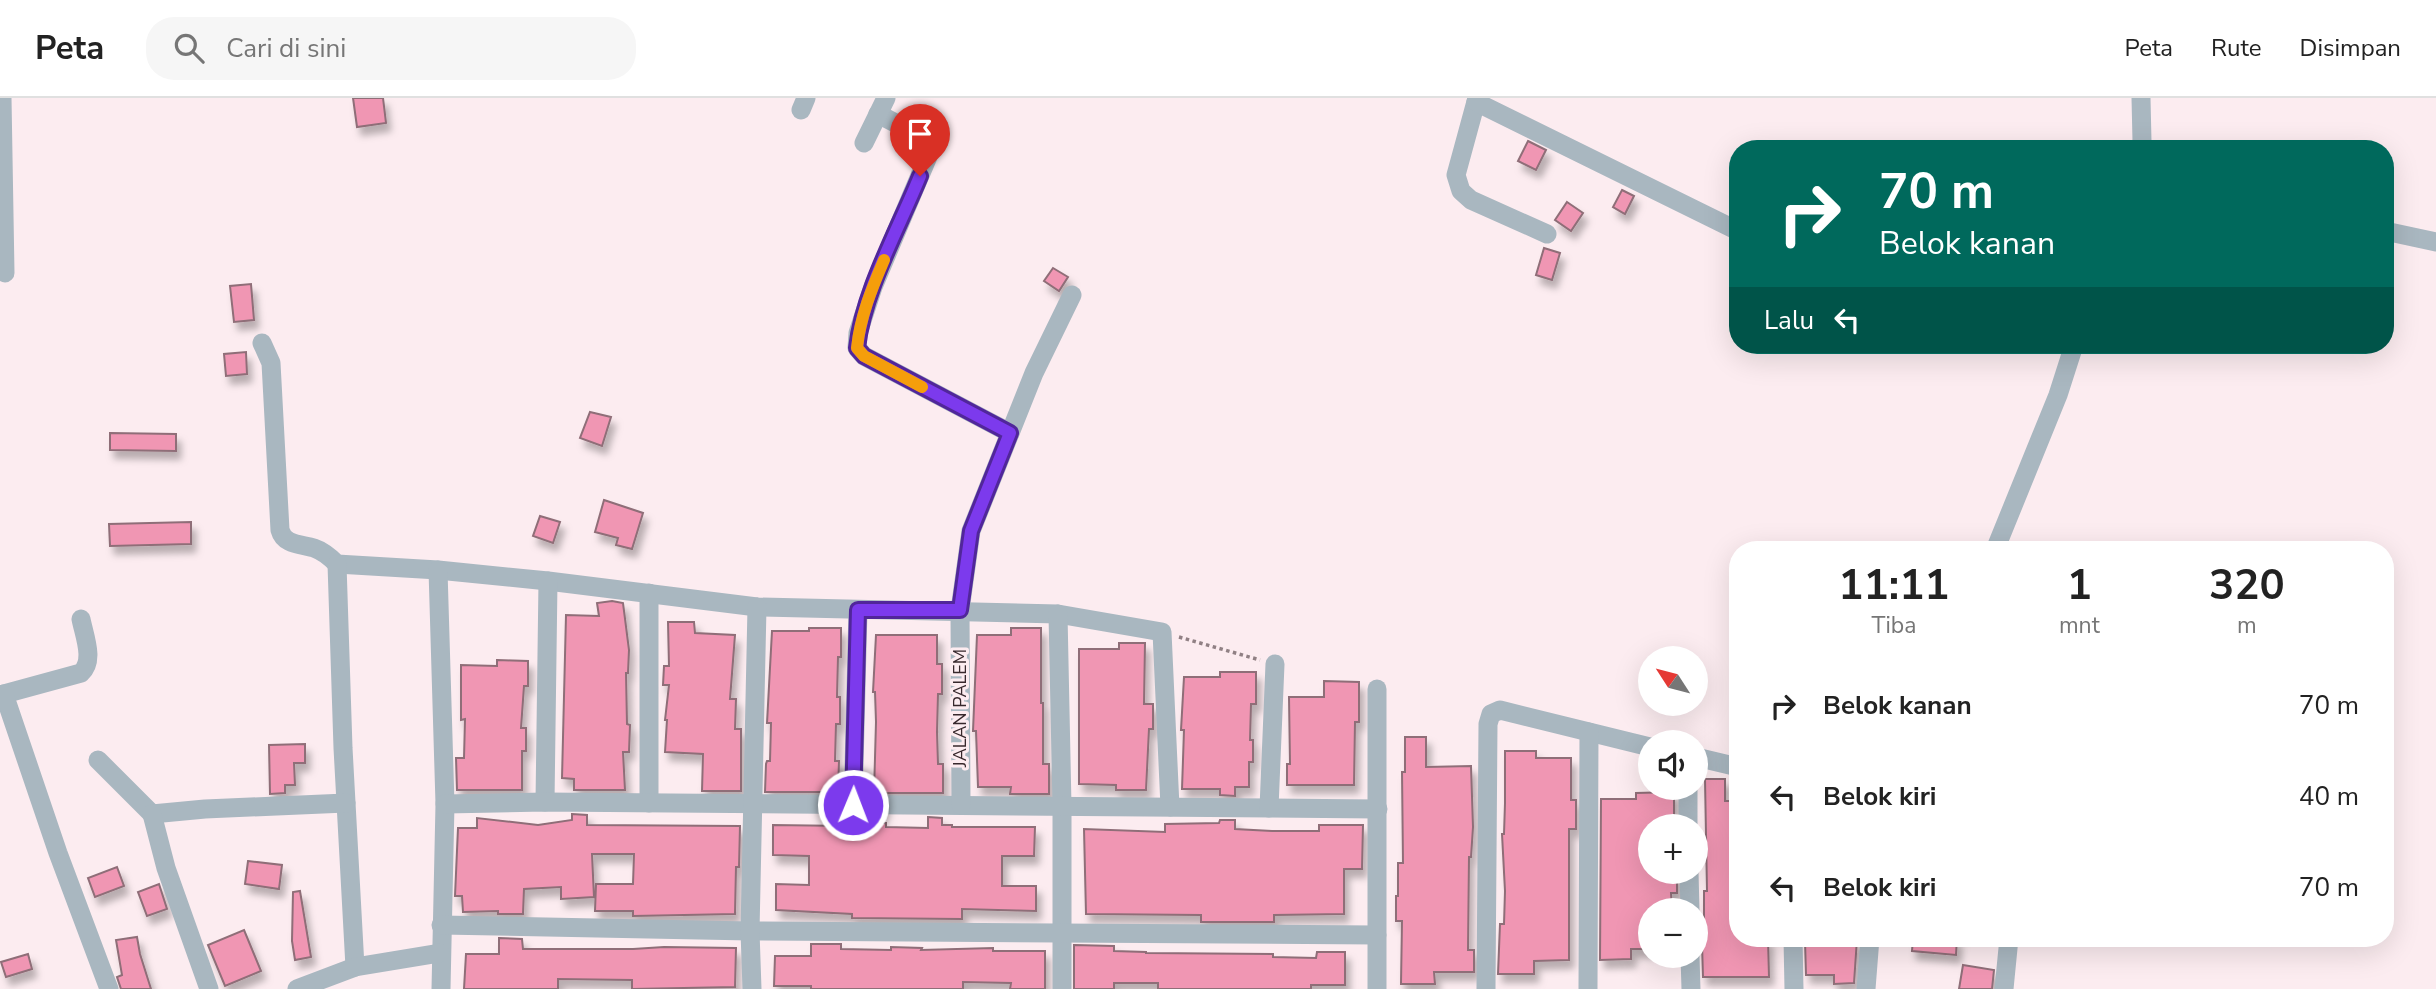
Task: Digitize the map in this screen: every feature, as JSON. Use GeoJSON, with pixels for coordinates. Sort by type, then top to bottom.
{"type":"FeatureCollection","features":[{"type":"Feature","properties":{"kind":"street"},"geometry":{"type":"LineString","coordinates":[[2,98],[5,273]]}},
{"type":"Feature","properties":{"kind":"street"},"geometry":{"type":"LineString","coordinates":[[2141,98],[2142,140]]}},
{"type":"Feature","properties":{"kind":"street"},"geometry":{"type":"LineString","coordinates":[[1547,234],[1471,200],[1461,191],[1456,176],[1476,100],[1729,226]]}},
{"type":"Feature","properties":{"kind":"street"},"geometry":{"type":"LineString","coordinates":[[864,144],[882,106],[928,141],[932,147],[873,287],[857,348],[864,356],[1010,433]]}},
{"type":"Feature","properties":{"kind":"street"},"geometry":{"type":"LineString","coordinates":[[2394,233],[2436,242]]}},
{"type":"Feature","properties":{"kind":"street","name":"JALAN PALEM"},"geometry":{"type":"LineString","coordinates":[[961,805],[960,610],[971,531],[1034,373],[1072,295]]}},
{"type":"Feature","properties":{"kind":"street"},"geometry":{"type":"LineString","coordinates":[[262,343],[271,363],[281,536],[289,541],[315,548],[337,564],[438,570],[548,581],[757,607],[1058,614],[1163,632],[1170,807]]}},
{"type":"Feature","properties":{"kind":"street"},"geometry":{"type":"LineString","coordinates":[[1999,541],[2058,395],[2071,354]]}},
{"type":"Feature","properties":{"kind":"street"},"geometry":{"type":"LineString","coordinates":[[337,564],[355,967]]}},
{"type":"Feature","properties":{"kind":"street"},"geometry":{"type":"LineString","coordinates":[[438,570],[445,804],[441,989]]}},
{"type":"Feature","properties":{"kind":"street"},"geometry":{"type":"LineString","coordinates":[[545,802],[548,581]]}},
{"type":"Feature","properties":{"kind":"street"},"geometry":{"type":"LineString","coordinates":[[649,593],[649,803]]}},
{"type":"Feature","properties":{"kind":"street"},"geometry":{"type":"LineString","coordinates":[[752,989],[750,931],[757,607]]}},
{"type":"Feature","properties":{"kind":"street"},"geometry":{"type":"LineString","coordinates":[[853,805],[858,610]]}},
{"type":"Feature","properties":{"kind":"street"},"geometry":{"type":"LineString","coordinates":[[1058,614],[1062,989]]}},
{"type":"Feature","properties":{"kind":"street"},"geometry":{"type":"LineString","coordinates":[[82,619],[87,668],[81,673],[2,695],[109,989]]}},
{"type":"Feature","properties":{"kind":"street"},"geometry":{"type":"LineString","coordinates":[[1269,808],[1275,664]]}},
{"type":"Feature","properties":{"kind":"street"},"geometry":{"type":"LineString","coordinates":[[1377,689],[1377,989]]}},
{"type":"Feature","properties":{"kind":"street"},"geometry":{"type":"LineString","coordinates":[[1486,989],[1488,724],[1491,714],[1500,710],[1638,744]]}},
{"type":"Feature","properties":{"kind":"street"},"geometry":{"type":"LineString","coordinates":[[1588,989],[1589,733]]}},
{"type":"Feature","properties":{"kind":"street"},"geometry":{"type":"LineString","coordinates":[[98,760],[152,814],[166,868],[209,989]]}},
{"type":"Feature","properties":{"kind":"street"},"geometry":{"type":"LineString","coordinates":[[1708,760],[1729,765]]}},
{"type":"Feature","properties":{"kind":"street"},"geometry":{"type":"LineString","coordinates":[[445,804],[545,802],[1378,809]]}},
{"type":"Feature","properties":{"kind":"street"},"geometry":{"type":"LineString","coordinates":[[152,814],[346,803]]}},
{"type":"Feature","properties":{"kind":"street"},"geometry":{"type":"LineString","coordinates":[[441,925],[750,931],[1377,935]]}},
{"type":"Feature","properties":{"kind":"street"},"geometry":{"type":"LineString","coordinates":[[1793,947],[1794,989]]}},
{"type":"Feature","properties":{"kind":"street"},"geometry":{"type":"LineString","coordinates":[[1866,989],[1869,947]]}},
{"type":"Feature","properties":{"kind":"street"},"geometry":{"type":"LineString","coordinates":[[2004,989],[2008,947]]}},
{"type":"Feature","properties":{"kind":"street"},"geometry":{"type":"LineString","coordinates":[[297,989],[355,967],[440,953]]}},
{"type":"Feature","properties":{"kind":"street"},"geometry":{"type":"LineString","coordinates":[[1690,968],[1691,989]]}},
{"type":"Feature","properties":{"kind":"path"},"geometry":{"type":"LineString","coordinates":[[1163,632],[1275,664]]}},
{"type":"Feature","properties":{"kind":"building"},"geometry":{"type":"Polygon","coordinates":[[[353,98],[383,98],[386,123],[357,127],[353,98]]]}},
{"type":"Feature","properties":{"kind":"building"},"geometry":{"type":"Polygon","coordinates":[[[1528,141],[1546,150],[1536,170],[1518,161],[1528,141]]]}},
{"type":"Feature","properties":{"kind":"building"},"geometry":{"type":"Polygon","coordinates":[[[1622,190],[1634,196],[1625,214],[1613,207],[1622,190]]]}},
{"type":"Feature","properties":{"kind":"building"},"geometry":{"type":"Polygon","coordinates":[[[1567,202],[1583,213],[1571,231],[1555,220],[1567,202]]]}},
{"type":"Feature","properties":{"kind":"building"},"geometry":{"type":"Polygon","coordinates":[[[1544,248],[1560,253],[1552,280],[1536,275],[1544,248]]]}},
{"type":"Feature","properties":{"kind":"building"},"geometry":{"type":"Polygon","coordinates":[[[1053,268],[1068,277],[1059,291],[1044,281],[1053,268]]]}},
{"type":"Feature","properties":{"kind":"building"},"geometry":{"type":"Polygon","coordinates":[[[251,284],[254,320],[234,322],[230,286],[251,284]]]}},
{"type":"Feature","properties":{"kind":"building"},"geometry":{"type":"Polygon","coordinates":[[[246,352],[247,374],[226,376],[224,354],[246,352]]]}},
{"type":"Feature","properties":{"kind":"building"},"geometry":{"type":"Polygon","coordinates":[[[590,412],[611,417],[602,446],[580,438],[590,412]]]}},
{"type":"Feature","properties":{"kind":"building"},"geometry":{"type":"Polygon","coordinates":[[[110,433],[176,434],[176,451],[110,450],[110,433]]]}},
{"type":"Feature","properties":{"kind":"building"},"geometry":{"type":"Polygon","coordinates":[[[604,500],[643,513],[632,549],[616,545],[618,538],[595,532],[604,500]]]}},
{"type":"Feature","properties":{"kind":"building"},"geometry":{"type":"Polygon","coordinates":[[[540,516],[560,522],[553,543],[533,536],[540,516]]]}},
{"type":"Feature","properties":{"kind":"building"},"geometry":{"type":"Polygon","coordinates":[[[191,522],[191,544],[110,546],[109,524],[191,522]]]}},
{"type":"Feature","properties":{"kind":"building"},"geometry":{"type":"Polygon","coordinates":[[[597,603],[623,603],[629,650],[626,673],[627,724],[630,725],[629,752],[623,752],[625,790],[574,790],[574,779],[562,778],[566,615],[599,616],[597,603]]]}},
{"type":"Feature","properties":{"kind":"building"},"geometry":{"type":"Polygon","coordinates":[[[668,622],[694,622],[695,633],[735,635],[730,699],[736,699],[735,729],[741,729],[741,791],[702,791],[703,754],[665,752],[669,685],[663,685],[664,666],[669,666],[668,622]]]}},
{"type":"Feature","properties":{"kind":"building"},"geometry":{"type":"Polygon","coordinates":[[[809,628],[841,628],[837,697],[840,697],[840,724],[836,724],[835,761],[839,761],[838,792],[765,792],[766,764],[770,761],[771,723],[767,723],[772,631],[809,631],[809,628]]]}},
{"type":"Feature","properties":{"kind":"building"},"geometry":{"type":"Polygon","coordinates":[[[1011,628],[1041,628],[1043,764],[1049,764],[1049,794],[1010,794],[1011,787],[978,787],[976,731],[973,731],[977,635],[1011,635],[1011,628]]]}},
{"type":"Feature","properties":{"kind":"building"},"geometry":{"type":"Polygon","coordinates":[[[876,635],[937,635],[937,664],[942,664],[942,694],[938,694],[938,764],[943,764],[943,793],[874,793],[876,722],[873,692],[876,635]]]}},
{"type":"Feature","properties":{"kind":"building"},"geometry":{"type":"Polygon","coordinates":[[[1119,643],[1145,643],[1144,704],[1153,704],[1146,790],[1116,790],[1116,785],[1079,784],[1079,649],[1119,649],[1119,643]]]}},
{"type":"Feature","properties":{"kind":"building"},"geometry":{"type":"Polygon","coordinates":[[[497,660],[528,661],[528,686],[524,686],[521,728],[526,728],[526,751],[522,751],[522,790],[457,790],[456,758],[464,758],[465,719],[461,720],[461,665],[497,666],[497,660]]]}},
{"type":"Feature","properties":{"kind":"building"},"geometry":{"type":"Polygon","coordinates":[[[1220,672],[1256,672],[1256,704],[1251,704],[1250,740],[1253,740],[1253,762],[1249,762],[1249,787],[1235,787],[1235,796],[1220,795],[1220,789],[1182,789],[1184,677],[1220,677],[1220,672]]]}},
{"type":"Feature","properties":{"kind":"building"},"geometry":{"type":"Polygon","coordinates":[[[1324,681],[1359,682],[1354,785],[1287,785],[1287,764],[1290,764],[1289,697],[1324,697],[1324,681]]]}},
{"type":"Feature","properties":{"kind":"building"},"geometry":{"type":"Polygon","coordinates":[[[1405,737],[1426,737],[1426,767],[1471,766],[1473,827],[1469,857],[1468,950],[1474,950],[1474,972],[1434,972],[1435,984],[1401,984],[1402,921],[1396,921],[1396,896],[1398,863],[1403,863],[1402,772],[1405,772],[1405,737]]]}},
{"type":"Feature","properties":{"kind":"building"},"geometry":{"type":"Polygon","coordinates":[[[305,744],[305,763],[294,763],[295,785],[285,785],[285,793],[270,794],[269,745],[305,744]]]}},
{"type":"Feature","properties":{"kind":"building"},"geometry":{"type":"Polygon","coordinates":[[[1505,751],[1536,751],[1536,758],[1571,758],[1571,800],[1576,800],[1576,829],[1569,829],[1569,960],[1534,961],[1534,974],[1498,974],[1500,924],[1504,924],[1502,834],[1505,751]]]}},
{"type":"Feature","properties":{"kind":"building"},"geometry":{"type":"Polygon","coordinates":[[[1708,779],[1725,779],[1725,801],[1729,801],[1729,947],[1768,947],[1769,977],[1703,977],[1703,968],[1708,968],[1708,898],[1704,898],[1704,891],[1707,891],[1708,884],[1708,814],[1706,814],[1705,800],[1708,800],[1708,779]]]}},
{"type":"Feature","properties":{"kind":"building"},"geometry":{"type":"Polygon","coordinates":[[[1636,793],[1638,800],[1674,800],[1674,814],[1638,814],[1638,884],[1677,884],[1677,893],[1671,893],[1671,898],[1638,898],[1638,949],[1631,949],[1631,959],[1600,960],[1601,799],[1636,799],[1636,793]]]}},
{"type":"Feature","properties":{"kind":"building"},"geometry":{"type":"Polygon","coordinates":[[[572,814],[587,815],[587,825],[740,826],[735,914],[633,916],[633,911],[595,911],[596,884],[633,884],[634,854],[592,854],[594,897],[561,899],[561,887],[524,889],[523,914],[498,914],[498,911],[463,912],[462,896],[455,896],[458,828],[477,828],[477,818],[538,825],[572,820],[572,814]]]}},
{"type":"Feature","properties":{"kind":"building"},"geometry":{"type":"Polygon","coordinates":[[[928,817],[942,818],[942,825],[952,827],[1035,827],[1034,856],[1002,856],[1002,886],[1036,886],[1036,911],[962,909],[962,919],[852,918],[852,914],[776,910],[776,884],[809,885],[809,856],[773,855],[773,825],[847,826],[847,823],[886,823],[886,827],[928,828],[928,817]]]}},
{"type":"Feature","properties":{"kind":"building"},"geometry":{"type":"Polygon","coordinates":[[[1220,820],[1235,820],[1235,829],[1272,831],[1319,831],[1319,825],[1363,825],[1362,869],[1344,869],[1344,914],[1274,915],[1274,922],[1201,922],[1201,915],[1086,914],[1084,829],[1165,832],[1165,824],[1219,823],[1220,820]]]}},
{"type":"Feature","properties":{"kind":"building"},"geometry":{"type":"Polygon","coordinates":[[[248,861],[282,865],[279,889],[245,884],[248,861]]]}},
{"type":"Feature","properties":{"kind":"building"},"geometry":{"type":"Polygon","coordinates":[[[117,867],[124,886],[95,897],[88,878],[117,867]]]}},
{"type":"Feature","properties":{"kind":"building"},"geometry":{"type":"Polygon","coordinates":[[[159,884],[167,909],[147,916],[138,892],[159,884]]]}},
{"type":"Feature","properties":{"kind":"building"},"geometry":{"type":"Polygon","coordinates":[[[300,891],[311,957],[295,960],[292,941],[293,892],[300,891]]]}},
{"type":"Feature","properties":{"kind":"building"},"geometry":{"type":"Polygon","coordinates":[[[244,930],[261,971],[225,986],[208,945],[244,930]]]}},
{"type":"Feature","properties":{"kind":"building"},"geometry":{"type":"Polygon","coordinates":[[[137,937],[151,989],[121,989],[117,977],[122,975],[116,940],[137,937]]]}},
{"type":"Feature","properties":{"kind":"building"},"geometry":{"type":"Polygon","coordinates":[[[499,938],[522,939],[523,949],[736,948],[735,987],[632,989],[632,980],[558,979],[558,989],[464,989],[466,954],[499,954],[499,938]]]}},
{"type":"Feature","properties":{"kind":"building"},"geometry":{"type":"Polygon","coordinates":[[[811,944],[841,944],[841,949],[993,948],[993,951],[1045,951],[1045,989],[1010,989],[1011,983],[963,982],[963,989],[811,989],[811,986],[774,986],[775,956],[811,956],[811,944]]]}},
{"type":"Feature","properties":{"kind":"building"},"geometry":{"type":"Polygon","coordinates":[[[1074,945],[1114,946],[1114,951],[1146,953],[1273,954],[1273,957],[1316,958],[1317,952],[1345,952],[1345,985],[1311,985],[1311,989],[1158,989],[1158,983],[1114,983],[1114,989],[1074,989],[1074,945]]]}},
{"type":"Feature","properties":{"kind":"building"},"geometry":{"type":"Polygon","coordinates":[[[1805,947],[1856,947],[1854,983],[1834,984],[1834,975],[1806,975],[1805,947]]]}},
{"type":"Feature","properties":{"kind":"building"},"geometry":{"type":"Polygon","coordinates":[[[1912,947],[1956,947],[1956,955],[1912,951],[1912,947]]]}},
{"type":"Feature","properties":{"kind":"building"},"geometry":{"type":"Polygon","coordinates":[[[28,954],[32,969],[6,977],[1,962],[28,954]]]}},
{"type":"Feature","properties":{"kind":"building"},"geometry":{"type":"Polygon","coordinates":[[[1963,965],[1994,970],[1992,989],[1959,989],[1963,965]]]}},
{"type":"Feature","properties":{"kind":"slow traffic"},"geometry":{"type":"LineString","coordinates":[[884,260],[873,287],[857,348],[864,356],[922,387]]}},
{"type":"Feature","properties":{"kind":"route"},"geometry":{"type":"LineString","coordinates":[[853,805],[858,610],[960,610],[971,531],[1010,433],[864,356],[857,348],[873,287],[920,176]]}}]}
